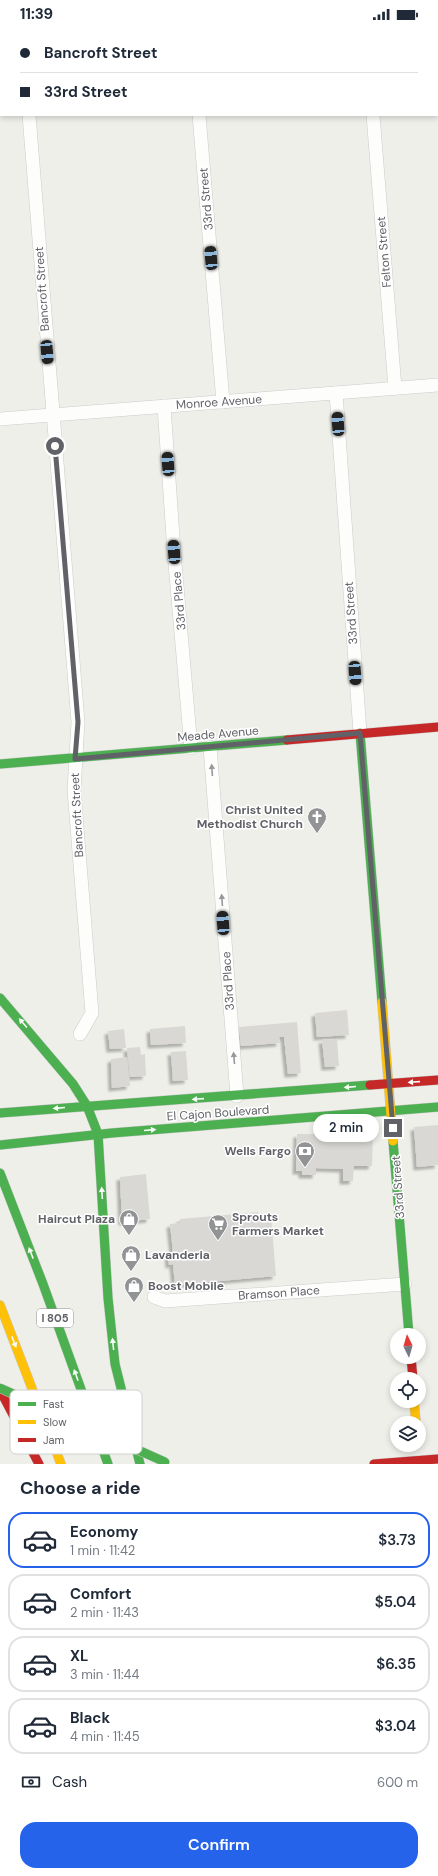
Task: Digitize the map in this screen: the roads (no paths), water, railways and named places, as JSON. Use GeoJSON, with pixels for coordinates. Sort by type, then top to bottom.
{"type":"FeatureCollection","features":[{"type":"Feature","properties":{"kind":"main road","name":"Meade Avenue"},"geometry":{"type":"LineString","coordinates":[[0,764],[75,759],[438,727]]}},
{"type":"Feature","properties":{"kind":"main road","name":"33rd Street"},"geometry":{"type":"LineString","coordinates":[[360,733],[392,1111],[408,1328]]}},
{"type":"Feature","properties":{"kind":"main road"},"geometry":{"type":"LineString","coordinates":[[0,998],[53,1058],[87,1106],[98,1134],[108,1298],[115,1364],[122,1390]]}},
{"type":"Feature","properties":{"kind":"main road","name":"El Cajon Boulevard"},"geometry":{"type":"LineString","coordinates":[[5,1112],[438,1080]]}},
{"type":"Feature","properties":{"kind":"main road","name":"El Cajon Boulevard"},"geometry":{"type":"LineString","coordinates":[[0,1145],[98,1134],[438,1108]]}},
{"type":"Feature","properties":{"kind":"main road","name":"I 805"},"geometry":{"type":"LineString","coordinates":[[0,1173],[43,1284],[81,1390]]}},
{"type":"Feature","properties":{"kind":"main road"},"geometry":{"type":"LineString","coordinates":[[0,1306],[32,1390]]}},
{"type":"Feature","properties":{"kind":"main road"},"geometry":{"type":"LineString","coordinates":[[0,1389],[10,1393]]}},
{"type":"Feature","properties":{"kind":"main road"},"geometry":{"type":"LineString","coordinates":[[0,1389],[10,1408]]}},
{"type":"Feature","properties":{"kind":"main road"},"geometry":{"type":"LineString","coordinates":[[142,1452],[168,1463]]}},
{"type":"Feature","properties":{"kind":"main road"},"geometry":{"type":"LineString","coordinates":[[34,1454],[39,1464]]}},
{"type":"Feature","properties":{"kind":"main road"},"geometry":{"type":"LineString","coordinates":[[57,1454],[61,1464]]}},
{"type":"Feature","properties":{"kind":"main road","name":"I 805"},"geometry":{"type":"LineString","coordinates":[[104,1454],[108,1464]]}},
{"type":"Feature","properties":{"kind":"main road"},"geometry":{"type":"LineString","coordinates":[[138,1454],[140,1464]]}},
{"type":"Feature","properties":{"kind":"main road"},"geometry":{"type":"LineString","coordinates":[[374,1464],[419,1456],[438,1459]]}},
{"type":"Feature","properties":{"kind":"street"},"geometry":{"type":"LineString","coordinates":[[366,28],[371,28]]}},
{"type":"Feature","properties":{"kind":"street","name":"Bancroft Street"},"geometry":{"type":"LineString","coordinates":[[29,116],[52,415],[78,722],[74,790],[92,1013],[80,1034]]}},
{"type":"Feature","properties":{"kind":"street","name":"33rd Street"},"geometry":{"type":"LineString","coordinates":[[199,116],[223,402]]}},
{"type":"Feature","properties":{"kind":"street","name":"Felton Street"},"geometry":{"type":"LineString","coordinates":[[373,116],[395,388]]}},
{"type":"Feature","properties":{"kind":"street","name":"Monroe Avenue"},"geometry":{"type":"LineString","coordinates":[[0,419],[438,385]]}},
{"type":"Feature","properties":{"kind":"street","name":"33rd Street"},"geometry":{"type":"LineString","coordinates":[[336,393],[360,733]]}},
{"type":"Feature","properties":{"kind":"street","name":"33rd Place"},"geometry":{"type":"LineString","coordinates":[[164,406],[174,552],[191,748]]}},
{"type":"Feature","properties":{"kind":"street","name":"33rd Place"},"geometry":{"type":"LineString","coordinates":[[210,747],[237,1096]]}},
{"type":"Feature","properties":{"kind":"street","name":"Bramson Place"},"geometry":{"type":"LineString","coordinates":[[154,1297],[165,1301],[405,1284]]}},
{"type":"Feature","properties":{"kind":"place","name":"Christ United Methodist Church"},"geometry":{"type":"Point","coordinates":[317,834]}},
{"type":"Feature","properties":{"kind":"place","name":"Wells Fargo"},"geometry":{"type":"Point","coordinates":[305,1168]}},
{"type":"Feature","properties":{"kind":"place","name":"Haircut Plaza"},"geometry":{"type":"Point","coordinates":[129,1236]}},
{"type":"Feature","properties":{"kind":"place","name":"Sprouts Farmers Market"},"geometry":{"type":"Point","coordinates":[218,1241]}},
{"type":"Feature","properties":{"kind":"place","name":"Lavanderia"},"geometry":{"type":"Point","coordinates":[131,1272]}},
{"type":"Feature","properties":{"kind":"place","name":"Boost Mobile"},"geometry":{"type":"Point","coordinates":[134,1303]}}]}
